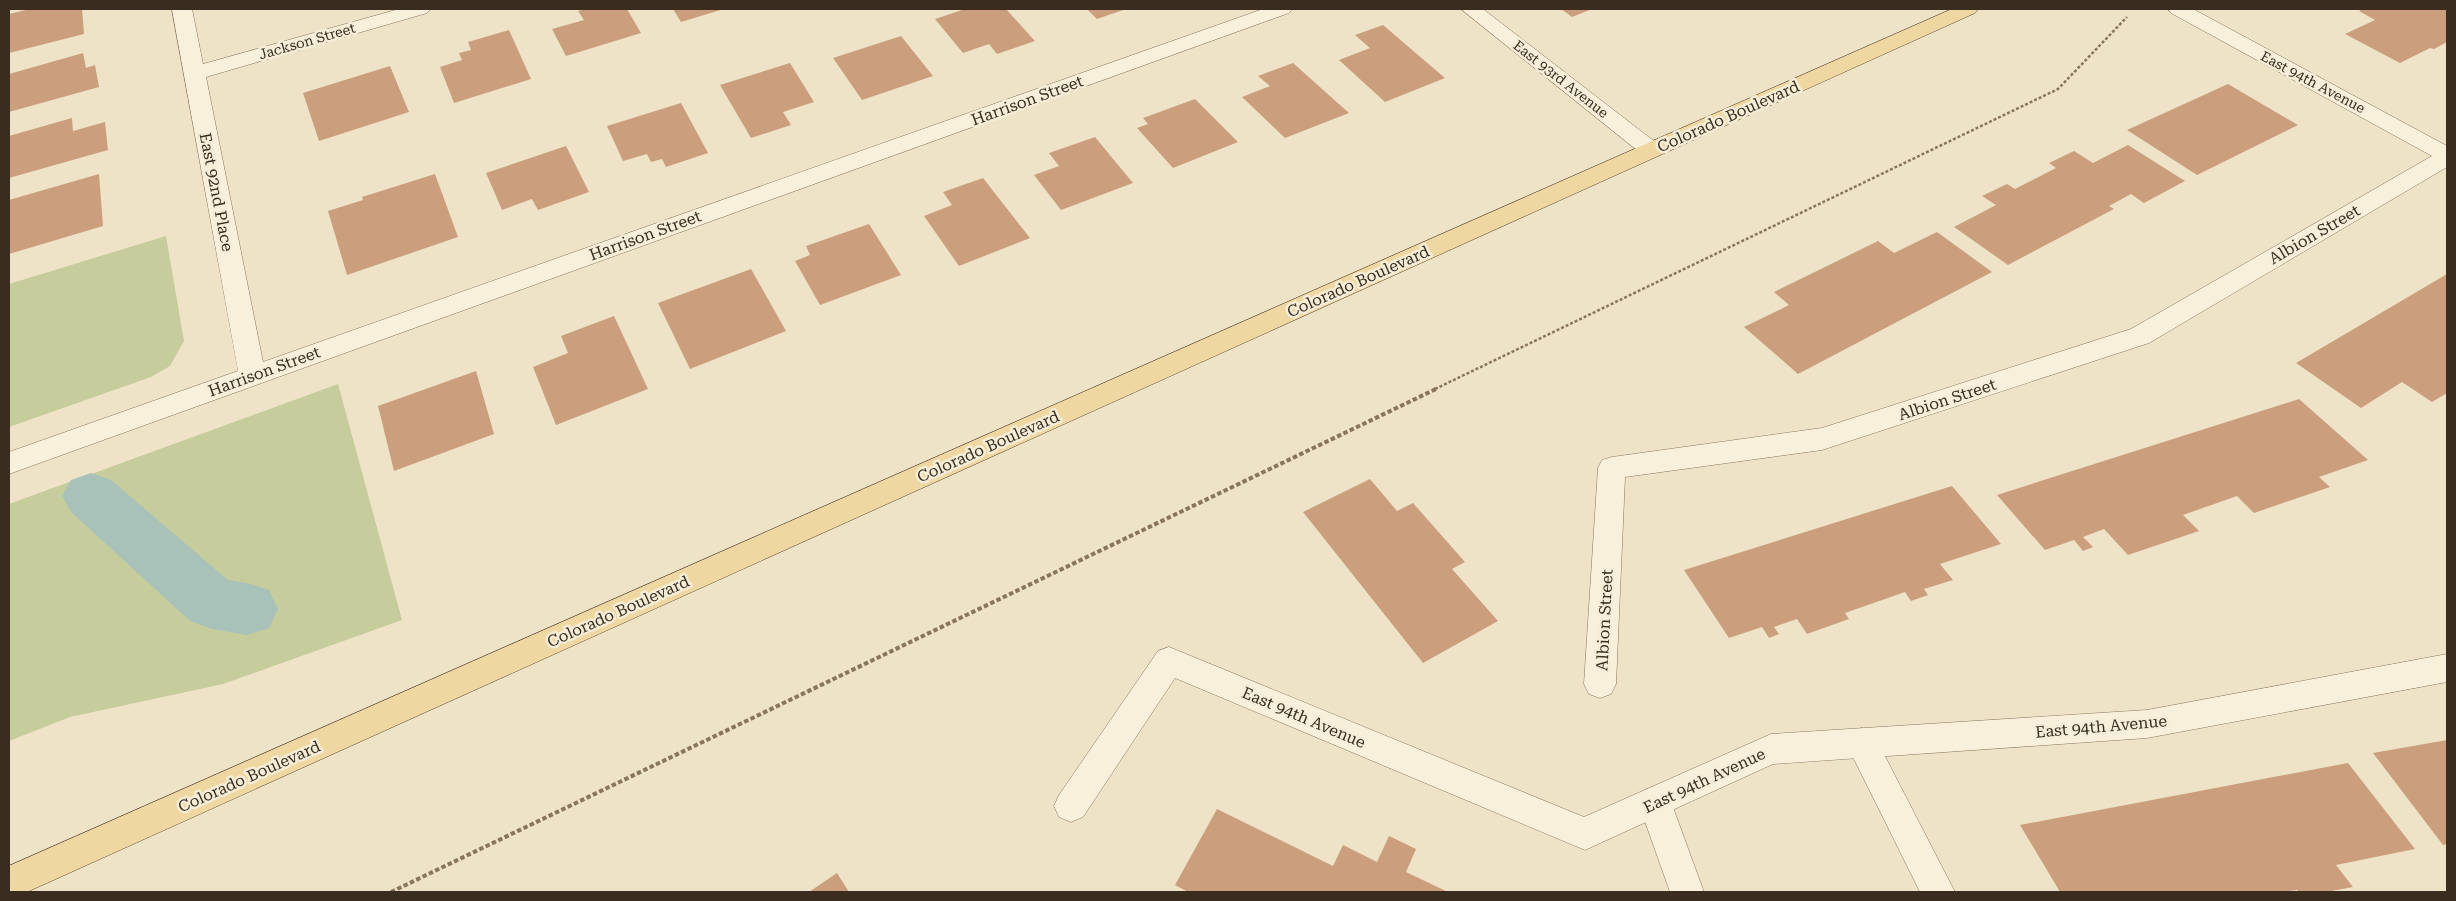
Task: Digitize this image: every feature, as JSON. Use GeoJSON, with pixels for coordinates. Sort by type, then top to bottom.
{"type":"FeatureCollection","features":[{"type":"Feature","properties":{"kind":"main road","name":"Colorado Boulevard"},"geometry":{"type":"LineString","coordinates":[[9,883],[1968,9]]}},
{"type":"Feature","properties":{"kind":"street","name":"East 92nd Place"},"geometry":{"type":"LineString","coordinates":[[182,9],[252,375]]}},
{"type":"Feature","properties":{"kind":"street","name":"Jackson Street"},"geometry":{"type":"LineString","coordinates":[[195,73],[420,9]]}},
{"type":"Feature","properties":{"kind":"street","name":"Harrison Street"},"geometry":{"type":"LineString","coordinates":[[9,463],[1282,9]]}},
{"type":"Feature","properties":{"kind":"street","name":"East 93rd Avenue"},"geometry":{"type":"LineString","coordinates":[[1471,9],[1651,150]]}},
{"type":"Feature","properties":{"kind":"street","name":"East 94th Avenue"},"geometry":{"type":"LineString","coordinates":[[2178,9],[2447,156]]}},
{"type":"Feature","properties":{"kind":"street","name":"Albion Street"},"geometry":{"type":"LineString","coordinates":[[1600,684],[1612,468],[1822,439],[2140,336],[2447,156]]}},
{"type":"Feature","properties":{"kind":"street","name":"East 94th Avenue"},"geometry":{"type":"LineString","coordinates":[[1071,806],[1168,661],[1585,834],[1771,749],[2147,724],[2447,668]]}},
{"type":"Feature","properties":{"kind":"street"},"geometry":{"type":"LineString","coordinates":[[1862,743],[1938,892]]}},
{"type":"Feature","properties":{"kind":"street"},"geometry":{"type":"LineString","coordinates":[[1655,802],[1687,892]]}},
{"type":"Feature","properties":{"kind":"path"},"geometry":{"type":"LineString","coordinates":[[391,892],[2058,89],[2127,17]]}},
{"type":"Feature","properties":{"kind":"green space"},"geometry":{"type":"Polygon","coordinates":[[[166,236],[184,341],[170,366],[151,377],[9,427],[9,284],[166,236]]]}},
{"type":"Feature","properties":{"kind":"green space"},"geometry":{"type":"Polygon","coordinates":[[[338,384],[402,620],[223,684],[70,717],[9,741],[9,504],[338,384]]]}},
{"type":"Feature","properties":{"kind":"building"},"geometry":{"type":"Polygon","coordinates":[[[30,9],[82,9],[84,34],[9,53],[9,14],[30,9]]]}},
{"type":"Feature","properties":{"kind":"building"},"geometry":{"type":"Polygon","coordinates":[[[585,9],[627,9],[641,33],[566,56],[552,29],[584,20],[578,11],[585,9]]]}},
{"type":"Feature","properties":{"kind":"building"},"geometry":{"type":"Polygon","coordinates":[[[673,9],[724,9],[681,22],[673,9]]]}},
{"type":"Feature","properties":{"kind":"building"},"geometry":{"type":"Polygon","coordinates":[[[965,9],[1006,9],[1035,41],[997,54],[989,44],[963,53],[935,19],[965,9]]]}},
{"type":"Feature","properties":{"kind":"building"},"geometry":{"type":"Polygon","coordinates":[[[1087,9],[1126,9],[1097,19],[1087,9]]]}},
{"type":"Feature","properties":{"kind":"building"},"geometry":{"type":"Polygon","coordinates":[[[1561,9],[1592,9],[1572,17],[1561,9]]]}},
{"type":"Feature","properties":{"kind":"building"},"geometry":{"type":"Polygon","coordinates":[[[2363,9],[2447,9],[2447,42],[2400,63],[2345,34],[2375,20],[2359,11],[2363,9]]]}},
{"type":"Feature","properties":{"kind":"building"},"geometry":{"type":"Polygon","coordinates":[[[1383,25],[1445,78],[1385,102],[1339,60],[1370,48],[1355,35],[1383,25]]]}},
{"type":"Feature","properties":{"kind":"building"},"geometry":{"type":"Polygon","coordinates":[[[509,30],[531,79],[454,103],[440,67],[462,60],[459,53],[471,50],[468,42],[509,30]]]}},
{"type":"Feature","properties":{"kind":"building"},"geometry":{"type":"Polygon","coordinates":[[[901,36],[933,76],[862,100],[833,58],[901,36]]]}},
{"type":"Feature","properties":{"kind":"building"},"geometry":{"type":"Polygon","coordinates":[[[83,53],[86,68],[95,65],[99,87],[9,112],[9,74],[83,53]]]}},
{"type":"Feature","properties":{"kind":"building"},"geometry":{"type":"Polygon","coordinates":[[[790,63],[814,102],[783,112],[791,125],[751,138],[720,85],[790,63]]]}},
{"type":"Feature","properties":{"kind":"building"},"geometry":{"type":"Polygon","coordinates":[[[1293,63],[1349,113],[1285,138],[1242,97],[1270,86],[1258,76],[1293,63]]]}},
{"type":"Feature","properties":{"kind":"building"},"geometry":{"type":"Polygon","coordinates":[[[390,66],[409,112],[319,141],[303,93],[390,66]]]}},
{"type":"Feature","properties":{"kind":"building"},"geometry":{"type":"Polygon","coordinates":[[[2228,84],[2298,125],[2197,175],[2127,130],[2228,84]]]}},
{"type":"Feature","properties":{"kind":"building"},"geometry":{"type":"Polygon","coordinates":[[[1195,99],[1238,142],[1173,168],[1137,128],[1148,124],[1143,118],[1195,99]]]}},
{"type":"Feature","properties":{"kind":"building"},"geometry":{"type":"Polygon","coordinates":[[[681,103],[708,153],[666,167],[662,159],[651,162],[647,154],[623,161],[607,126],[681,103]]]}},
{"type":"Feature","properties":{"kind":"building"},"geometry":{"type":"Polygon","coordinates":[[[72,118],[73,131],[105,122],[108,150],[9,178],[9,136],[72,118]]]}},
{"type":"Feature","properties":{"kind":"building"},"geometry":{"type":"Polygon","coordinates":[[[1095,137],[1133,183],[1061,210],[1034,175],[1059,166],[1049,153],[1095,137]]]}},
{"type":"Feature","properties":{"kind":"building"},"geometry":{"type":"Polygon","coordinates":[[[2128,145],[2185,181],[2144,203],[2131,194],[2109,206],[2114,209],[2008,265],[1954,227],[1996,205],[1982,196],[2007,184],[2015,189],[2056,168],[2049,163],[2074,151],[2093,163],[2128,145]]]}},
{"type":"Feature","properties":{"kind":"building"},"geometry":{"type":"Polygon","coordinates":[[[566,146],[589,192],[538,210],[532,199],[502,210],[486,173],[566,146]]]}},
{"type":"Feature","properties":{"kind":"building"},"geometry":{"type":"Polygon","coordinates":[[[99,174],[103,226],[9,254],[9,200],[99,174]]]}},
{"type":"Feature","properties":{"kind":"building"},"geometry":{"type":"Polygon","coordinates":[[[435,174],[458,237],[347,275],[328,211],[363,200],[362,197],[435,174]]]}},
{"type":"Feature","properties":{"kind":"building"},"geometry":{"type":"Polygon","coordinates":[[[983,178],[1030,238],[959,266],[924,216],[952,205],[943,192],[983,178]]]}},
{"type":"Feature","properties":{"kind":"building"},"geometry":{"type":"Polygon","coordinates":[[[869,224],[901,275],[820,305],[795,261],[810,255],[806,246],[869,224]]]}},
{"type":"Feature","properties":{"kind":"building"},"geometry":{"type":"Polygon","coordinates":[[[1937,232],[1992,272],[1798,374],[1744,327],[1789,305],[1774,292],[1878,241],[1894,253],[1937,232]]]}},
{"type":"Feature","properties":{"kind":"building"},"geometry":{"type":"Polygon","coordinates":[[[751,269],[786,331],[690,369],[658,303],[751,269]]]}},
{"type":"Feature","properties":{"kind":"building"},"geometry":{"type":"Polygon","coordinates":[[[2447,274],[2447,393],[2432,402],[2402,382],[2361,408],[2296,363],[2447,274]]]}},
{"type":"Feature","properties":{"kind":"building"},"geometry":{"type":"Polygon","coordinates":[[[614,316],[648,389],[556,425],[533,367],[568,353],[561,336],[614,316]]]}},
{"type":"Feature","properties":{"kind":"building"},"geometry":{"type":"Polygon","coordinates":[[[476,371],[494,434],[394,471],[378,406],[476,371]]]}},
{"type":"Feature","properties":{"kind":"building"},"geometry":{"type":"Polygon","coordinates":[[[2299,399],[2368,460],[2319,477],[2330,487],[2254,513],[2237,496],[2183,515],[2199,531],[2128,555],[2104,529],[2083,537],[2093,547],[2083,551],[2074,540],[2045,550],[1997,495],[2299,399]]]}},
{"type":"Feature","properties":{"kind":"building"},"geometry":{"type":"Polygon","coordinates":[[[1370,479],[1397,511],[1413,503],[1465,562],[1452,569],[1498,621],[1423,663],[1303,512],[1370,479]]]}},
{"type":"Feature","properties":{"kind":"building"},"geometry":{"type":"Polygon","coordinates":[[[1952,486],[2001,544],[1940,564],[1953,580],[1924,589],[1928,595],[1911,601],[1905,592],[1845,613],[1849,619],[1807,634],[1797,619],[1774,627],[1779,634],[1769,638],[1762,627],[1729,638],[1684,570],[1952,486]]]}},
{"type":"Feature","properties":{"kind":"building"},"geometry":{"type":"Polygon","coordinates":[[[2447,740],[2447,844],[2443,845],[2373,753],[2447,740]]]}},
{"type":"Feature","properties":{"kind":"building"},"geometry":{"type":"Polygon","coordinates":[[[2348,763],[2415,849],[2336,865],[2353,887],[2326,892],[2299,892],[2297,890],[2283,892],[2060,892],[2020,825],[2348,763]]]}},
{"type":"Feature","properties":{"kind":"building"},"geometry":{"type":"Polygon","coordinates":[[[1217,809],[1333,866],[1343,845],[1377,862],[1389,836],[1416,849],[1406,872],[1448,892],[1188,892],[1175,885],[1217,809]]]}},
{"type":"Feature","properties":{"kind":"building"},"geometry":{"type":"Polygon","coordinates":[[[837,873],[849,892],[809,892],[837,873]]]}},
{"type":"Feature","properties":{"kind":"waterway"},"geometry":{"type":"LineString","coordinates":[[91,496],[212,603],[247,609]]}}]}
